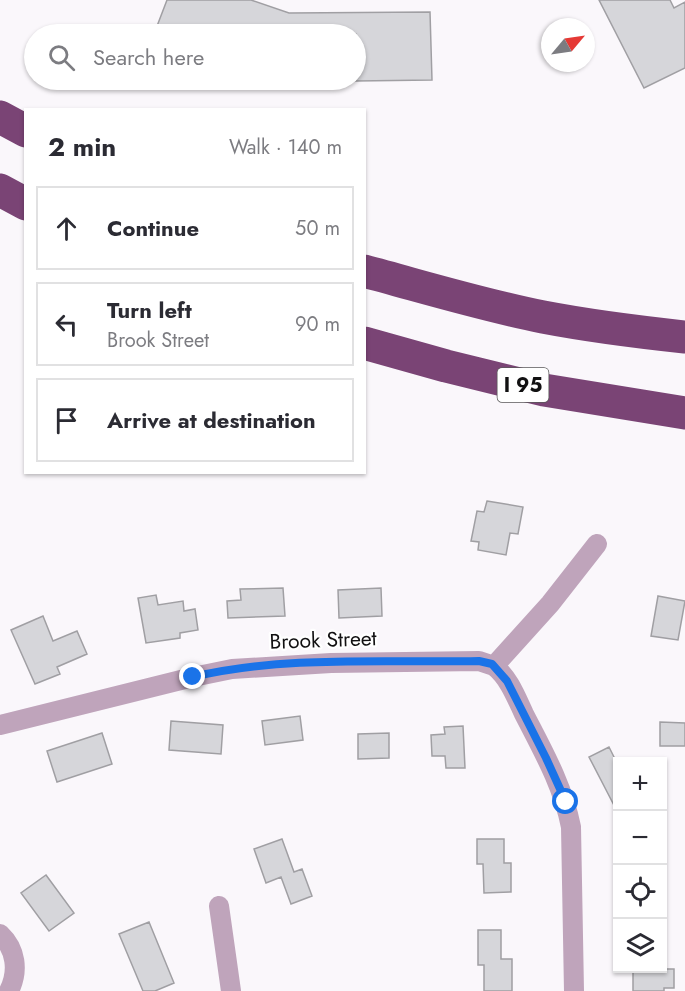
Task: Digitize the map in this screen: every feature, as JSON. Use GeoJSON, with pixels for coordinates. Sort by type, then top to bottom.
{"type":"FeatureCollection","features":[{"type":"Feature","properties":{"kind":"highway"},"geometry":{"type":"LineString","coordinates":[[0,117],[24,130]]}},
{"type":"Feature","properties":{"kind":"highway"},"geometry":{"type":"LineString","coordinates":[[0,190],[24,203]]}},
{"type":"Feature","properties":{"kind":"highway"},"geometry":{"type":"LineString","coordinates":[[366,272],[452,296],[544,317],[643,333],[685,337]]}},
{"type":"Feature","properties":{"kind":"highway","name":"I 95"},"geometry":{"type":"LineString","coordinates":[[366,344],[544,390],[685,413]]}},
{"type":"Feature","properties":{"kind":"street"},"geometry":{"type":"LineString","coordinates":[[574,991],[571,827],[566,802],[512,689],[494,666],[550,603],[597,543]]}},
{"type":"Feature","properties":{"kind":"street","name":"Brook Street"},"geometry":{"type":"LineString","coordinates":[[0,725],[193,677],[242,668],[331,663],[479,661],[494,666]]}},
{"type":"Feature","properties":{"kind":"street"},"geometry":{"type":"LineString","coordinates":[[219,906],[231,991]]}},
{"type":"Feature","properties":{"kind":"street"},"geometry":{"type":"LineString","coordinates":[[0,934],[8,942],[14,958],[15,975],[9,991]]}},
{"type":"Feature","properties":{"kind":"building"},"geometry":{"type":"Polygon","coordinates":[[[167,0],[251,0],[289,13],[430,12],[432,80],[366,81],[366,24],[158,24],[167,0]]]}},
{"type":"Feature","properties":{"kind":"building"},"geometry":{"type":"Polygon","coordinates":[[[599,0],[670,0],[674,8],[685,2],[685,68],[644,88],[599,0]]]}},
{"type":"Feature","properties":{"kind":"building"},"geometry":{"type":"Polygon","coordinates":[[[487,501],[523,507],[518,534],[510,533],[506,555],[478,550],[479,542],[471,541],[477,511],[484,512],[487,501]]]}},
{"type":"Feature","properties":{"kind":"building"},"geometry":{"type":"Polygon","coordinates":[[[283,588],[285,616],[228,618],[227,601],[241,600],[240,589],[283,588]]]}},
{"type":"Feature","properties":{"kind":"building"},"geometry":{"type":"Polygon","coordinates":[[[381,588],[382,616],[339,618],[338,590],[381,588]]]}},
{"type":"Feature","properties":{"kind":"building"},"geometry":{"type":"Polygon","coordinates":[[[156,595],[158,605],[183,601],[184,611],[195,609],[198,630],[180,633],[180,638],[146,643],[138,598],[156,595]]]}},
{"type":"Feature","properties":{"kind":"building"},"geometry":{"type":"Polygon","coordinates":[[[658,596],[685,601],[678,640],[651,636],[658,596]]]}},
{"type":"Feature","properties":{"kind":"building"},"geometry":{"type":"Polygon","coordinates":[[[43,616],[53,641],[77,631],[87,654],[57,667],[60,674],[35,684],[11,630],[43,616]]]}},
{"type":"Feature","properties":{"kind":"building"},"geometry":{"type":"Polygon","coordinates":[[[300,716],[303,740],[265,745],[262,721],[300,716]]]}},
{"type":"Feature","properties":{"kind":"building"},"geometry":{"type":"Polygon","coordinates":[[[171,721],[223,725],[221,754],[169,750],[171,721]]]}},
{"type":"Feature","properties":{"kind":"building"},"geometry":{"type":"Polygon","coordinates":[[[660,722],[685,723],[685,746],[660,746],[660,722]]]}},
{"type":"Feature","properties":{"kind":"building"},"geometry":{"type":"Polygon","coordinates":[[[463,726],[465,768],[446,768],[445,756],[432,756],[431,735],[445,734],[444,727],[463,726]]]}},
{"type":"Feature","properties":{"kind":"building"},"geometry":{"type":"Polygon","coordinates":[[[102,733],[112,764],[57,782],[47,751],[102,733]]]}},
{"type":"Feature","properties":{"kind":"building"},"geometry":{"type":"Polygon","coordinates":[[[389,733],[389,758],[358,759],[358,734],[389,733]]]}},
{"type":"Feature","properties":{"kind":"building"},"geometry":{"type":"Polygon","coordinates":[[[609,747],[614,757],[613,803],[589,757],[609,747]]]}},
{"type":"Feature","properties":{"kind":"building"},"geometry":{"type":"Polygon","coordinates":[[[282,839],[294,872],[302,869],[312,896],[291,904],[281,877],[266,883],[254,849],[282,839]]]}},
{"type":"Feature","properties":{"kind":"building"},"geometry":{"type":"Polygon","coordinates":[[[477,839],[504,839],[504,863],[511,863],[511,892],[484,893],[483,864],[477,864],[477,839]]]}},
{"type":"Feature","properties":{"kind":"building"},"geometry":{"type":"Polygon","coordinates":[[[46,875],[74,913],[49,931],[21,893],[46,875]]]}},
{"type":"Feature","properties":{"kind":"building"},"geometry":{"type":"Polygon","coordinates":[[[149,922],[174,983],[155,991],[143,991],[119,934],[149,922]]]}},
{"type":"Feature","properties":{"kind":"building"},"geometry":{"type":"Polygon","coordinates":[[[478,930],[501,930],[501,959],[512,959],[512,991],[484,991],[484,965],[478,965],[478,930]]]}},
{"type":"Feature","properties":{"kind":"building"},"geometry":{"type":"Polygon","coordinates":[[[667,969],[674,969],[674,988],[664,988],[664,991],[633,991],[633,973],[667,973],[667,969]]]}},
{"type":"Feature","properties":{"kind":"route"},"geometry":{"type":"LineString","coordinates":[[193,677],[232,669],[272,665],[479,661],[489,663],[502,674],[512,689],[566,802]]}}]}
